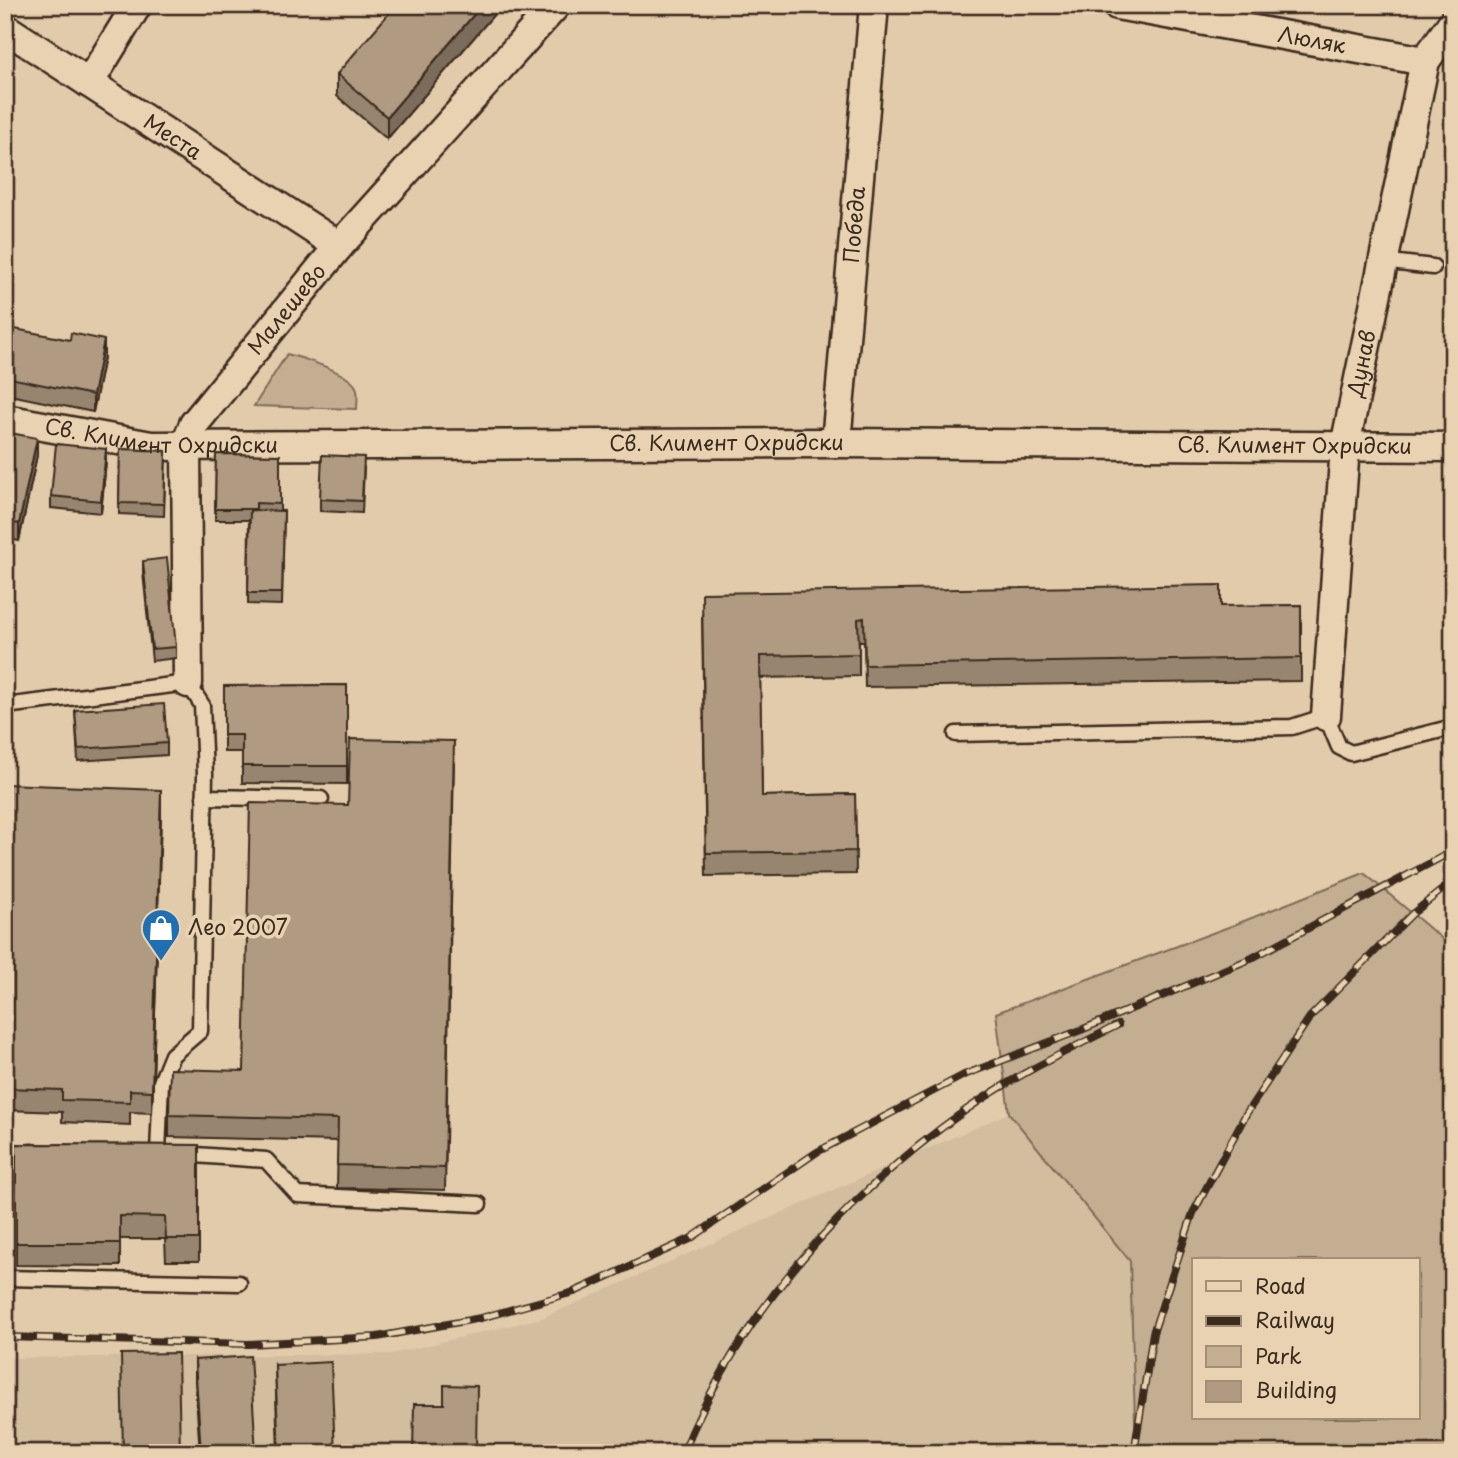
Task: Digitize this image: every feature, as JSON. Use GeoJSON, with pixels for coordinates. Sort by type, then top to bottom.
{"type":"FeatureCollection","features":[{"type":"Feature","properties":{"kind":"street"},"geometry":{"type":"LineString","coordinates":[[89,83],[137,5]]}},
{"type":"Feature","properties":{"kind":"street","name":"Малешево"},"geometry":{"type":"LineString","coordinates":[[188,683],[186,444],[194,424],[339,246],[556,5]]}},
{"type":"Feature","properties":{"kind":"street","name":"Победа"},"geometry":{"type":"LineString","coordinates":[[836,443],[874,5]]}},
{"type":"Feature","properties":{"kind":"street","name":"Люляк"},"geometry":{"type":"LineString","coordinates":[[1117,5],[1425,61]]}},
{"type":"Feature","properties":{"kind":"street","name":"Дунав"},"geometry":{"type":"LineString","coordinates":[[1326,716],[1345,446],[1425,61],[1453,22]]}},
{"type":"Feature","properties":{"kind":"street","name":"Места"},"geometry":{"type":"LineString","coordinates":[[5,28],[339,246]]}},
{"type":"Feature","properties":{"kind":"street","name":"Св. Климент Охридски"},"geometry":{"type":"LineString","coordinates":[[5,419],[151,446],[836,443],[1453,447]]}},
{"type":"Feature","properties":{"kind":"lane"},"geometry":{"type":"LineString","coordinates":[[1382,261],[1433,267]]}},
{"type":"Feature","properties":{"kind":"lane"},"geometry":{"type":"LineString","coordinates":[[5,706],[188,683],[202,705],[204,797],[200,1031],[172,1055],[161,1082],[151,1152],[266,1160],[298,1195],[479,1204]]}},
{"type":"Feature","properties":{"kind":"lane"},"geometry":{"type":"LineString","coordinates":[[956,734],[1292,727],[1326,716],[1339,747],[1351,753],[1453,727]]}},
{"type":"Feature","properties":{"kind":"lane"},"geometry":{"type":"LineString","coordinates":[[204,797],[321,799]]}},
{"type":"Feature","properties":{"kind":"lane"},"geometry":{"type":"LineString","coordinates":[[5,1155],[42,1152]]}},
{"type":"Feature","properties":{"kind":"lane"},"geometry":{"type":"LineString","coordinates":[[5,1278],[239,1283]]}},
{"type":"Feature","properties":{"kind":"shaded area"},"geometry":{"type":"Polygon","coordinates":[[[1009,1113],[1130,1261],[1136,1453],[5,1453],[5,1358],[391,1354],[542,1318],[1009,1113]]]}},
{"type":"Feature","properties":{"kind":"green space"},"geometry":{"type":"Polygon","coordinates":[[[287,354],[324,366],[351,381],[357,389],[357,409],[254,406],[287,354]]]}},
{"type":"Feature","properties":{"kind":"green space"},"geometry":{"type":"Polygon","coordinates":[[[1364,873],[1453,948],[1453,1453],[1136,1453],[1130,1261],[1009,1113],[996,1013],[1234,925],[1364,873]]]}},
{"type":"Feature","properties":{"kind":"building"},"geometry":{"type":"Polygon","coordinates":[[[396,5],[482,5],[387,117],[337,74],[396,5]]]}},
{"type":"Feature","properties":{"kind":"building"},"geometry":{"type":"Polygon","coordinates":[[[5,327],[70,340],[71,333],[104,340],[93,395],[5,377],[5,327]]]}},
{"type":"Feature","properties":{"kind":"building"},"geometry":{"type":"Polygon","coordinates":[[[5,432],[37,438],[19,524],[5,521],[5,432]]]}},
{"type":"Feature","properties":{"kind":"building"},"geometry":{"type":"Polygon","coordinates":[[[56,444],[106,449],[101,501],[51,496],[56,444]]]}},
{"type":"Feature","properties":{"kind":"building"},"geometry":{"type":"Polygon","coordinates":[[[120,449],[166,451],[164,504],[119,503],[120,449]]]}},
{"type":"Feature","properties":{"kind":"building"},"geometry":{"type":"Polygon","coordinates":[[[216,454],[280,455],[280,504],[256,503],[256,509],[215,509],[216,454]]]}},
{"type":"Feature","properties":{"kind":"building"},"geometry":{"type":"Polygon","coordinates":[[[322,455],[364,457],[362,501],[320,499],[322,455]]]}},
{"type":"Feature","properties":{"kind":"building"},"geometry":{"type":"Polygon","coordinates":[[[250,510],[284,511],[282,593],[248,593],[250,510]]]}},
{"type":"Feature","properties":{"kind":"building"},"geometry":{"type":"Polygon","coordinates":[[[167,558],[176,647],[152,649],[143,561],[167,558]]]}},
{"type":"Feature","properties":{"kind":"building"},"geometry":{"type":"Polygon","coordinates":[[[1221,585],[1221,606],[1301,605],[1301,658],[865,665],[864,618],[858,619],[859,654],[760,656],[762,796],[855,794],[856,851],[706,853],[702,593],[1221,585]]]}},
{"type":"Feature","properties":{"kind":"building"},"geometry":{"type":"Polygon","coordinates":[[[347,685],[347,766],[242,766],[242,735],[224,735],[224,686],[347,685]]]}},
{"type":"Feature","properties":{"kind":"building"},"geometry":{"type":"Polygon","coordinates":[[[164,704],[167,743],[78,749],[75,710],[164,704]]]}},
{"type":"Feature","properties":{"kind":"building"},"geometry":{"type":"Polygon","coordinates":[[[350,739],[454,741],[445,1168],[337,1165],[338,1119],[169,1115],[170,1069],[244,1071],[250,803],[348,805],[350,739]]]}},
{"type":"Feature","properties":{"kind":"building"},"geometry":{"type":"Polygon","coordinates":[[[5,784],[161,790],[152,1091],[130,1090],[130,1102],[62,1100],[62,1090],[5,1088],[5,784]]]}},
{"type":"Feature","properties":{"kind":"building"},"geometry":{"type":"Polygon","coordinates":[[[16,1144],[199,1145],[199,1239],[166,1239],[165,1217],[120,1216],[120,1243],[16,1243],[16,1144]]]}},
{"type":"Feature","properties":{"kind":"building"},"geometry":{"type":"Polygon","coordinates":[[[178,1353],[180,1453],[123,1453],[121,1354],[178,1353]]]}},
{"type":"Feature","properties":{"kind":"building"},"geometry":{"type":"Polygon","coordinates":[[[250,1356],[256,1453],[201,1453],[195,1360],[250,1356]]]}},
{"type":"Feature","properties":{"kind":"building"},"geometry":{"type":"Polygon","coordinates":[[[331,1362],[335,1453],[279,1453],[275,1365],[331,1362]]]}},
{"type":"Feature","properties":{"kind":"building"},"geometry":{"type":"Polygon","coordinates":[[[444,1385],[477,1386],[476,1453],[413,1453],[414,1404],[444,1404],[444,1385]]]}},
{"type":"Feature","properties":{"kind":"building"},"geometry":{"type":"Polygon","coordinates":[[[579,1452],[579,1453],[525,1453],[579,1452]]]}},
{"type":"Feature","properties":{"kind":"railway"},"geometry":{"type":"LineString","coordinates":[[5,1337],[248,1344],[377,1337],[481,1318],[574,1292],[690,1239],[817,1152],[964,1075],[1081,1030],[1250,959],[1453,851]]}},
{"type":"Feature","properties":{"kind":"railway"},"geometry":{"type":"LineString","coordinates":[[1134,1453],[1153,1333],[1193,1213],[1246,1114],[1310,1017],[1412,914],[1453,881]]}},
{"type":"Feature","properties":{"kind":"railway"},"geometry":{"type":"LineString","coordinates":[[683,1453],[706,1402],[765,1306],[837,1220],[921,1144],[966,1110],[1021,1075],[1118,1025]]}},
{"type":"Feature","properties":{"kind":"place","name":"Лео 2007"},"geometry":{"type":"Point","coordinates":[161,962]}}]}
